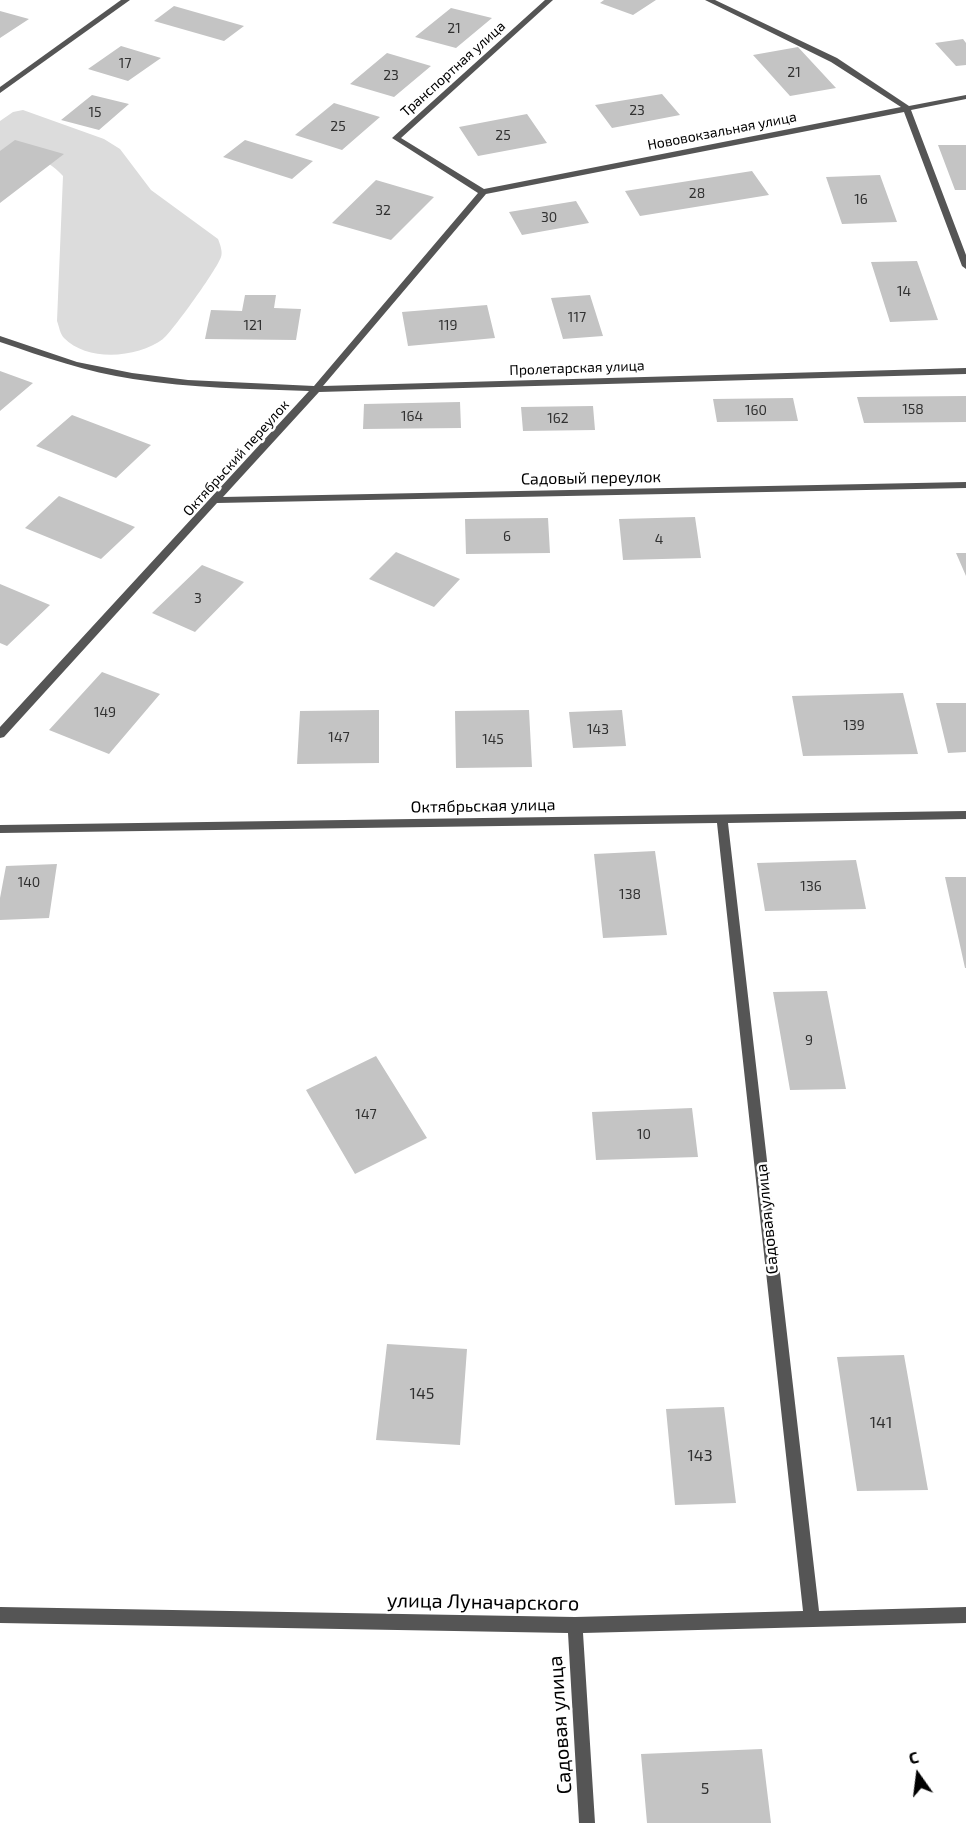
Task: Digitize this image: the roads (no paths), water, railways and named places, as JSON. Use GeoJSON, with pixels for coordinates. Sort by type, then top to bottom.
{"type":"FeatureCollection","features":[{"type":"Feature","properties":{"kind":"street"},"geometry":{"type":"LineString","coordinates":[[0,91],[126,0]]}},
{"type":"Feature","properties":{"kind":"street","name":"Транспортная улица"},"geometry":{"type":"LineString","coordinates":[[483,192],[396,138],[549,0]]}},
{"type":"Feature","properties":{"kind":"street"},"geometry":{"type":"LineString","coordinates":[[709,0],[834,60],[906,107],[966,266]]}},
{"type":"Feature","properties":{"kind":"street","name":"Нововокзальная улица"},"geometry":{"type":"LineString","coordinates":[[483,192],[966,97]]}},
{"type":"Feature","properties":{"kind":"street","name":"Октябрьский переулок"},"geometry":{"type":"LineString","coordinates":[[0,734],[316,389],[483,192]]}},
{"type":"Feature","properties":{"kind":"street","name":"Пролетарская улица"},"geometry":{"type":"LineString","coordinates":[[0,339],[75,364],[132,376],[188,383],[316,389],[966,371]]}},
{"type":"Feature","properties":{"kind":"street","name":"Садовый переулок"},"geometry":{"type":"LineString","coordinates":[[216,500],[966,485]]}},
{"type":"Feature","properties":{"kind":"street","name":"Октябрьская улица"},"geometry":{"type":"LineString","coordinates":[[0,830],[966,815]]}},
{"type":"Feature","properties":{"kind":"street","name":"Садовая улица"},"geometry":{"type":"LineString","coordinates":[[722,818],[812,1620]]}},
{"type":"Feature","properties":{"kind":"street","name":"улица Луначарского"},"geometry":{"type":"LineString","coordinates":[[0,1615],[575,1625],[966,1615]]}},
{"type":"Feature","properties":{"kind":"street","name":"Садовая улица"},"geometry":{"type":"LineString","coordinates":[[575,1625],[587,1823]]}}]}
